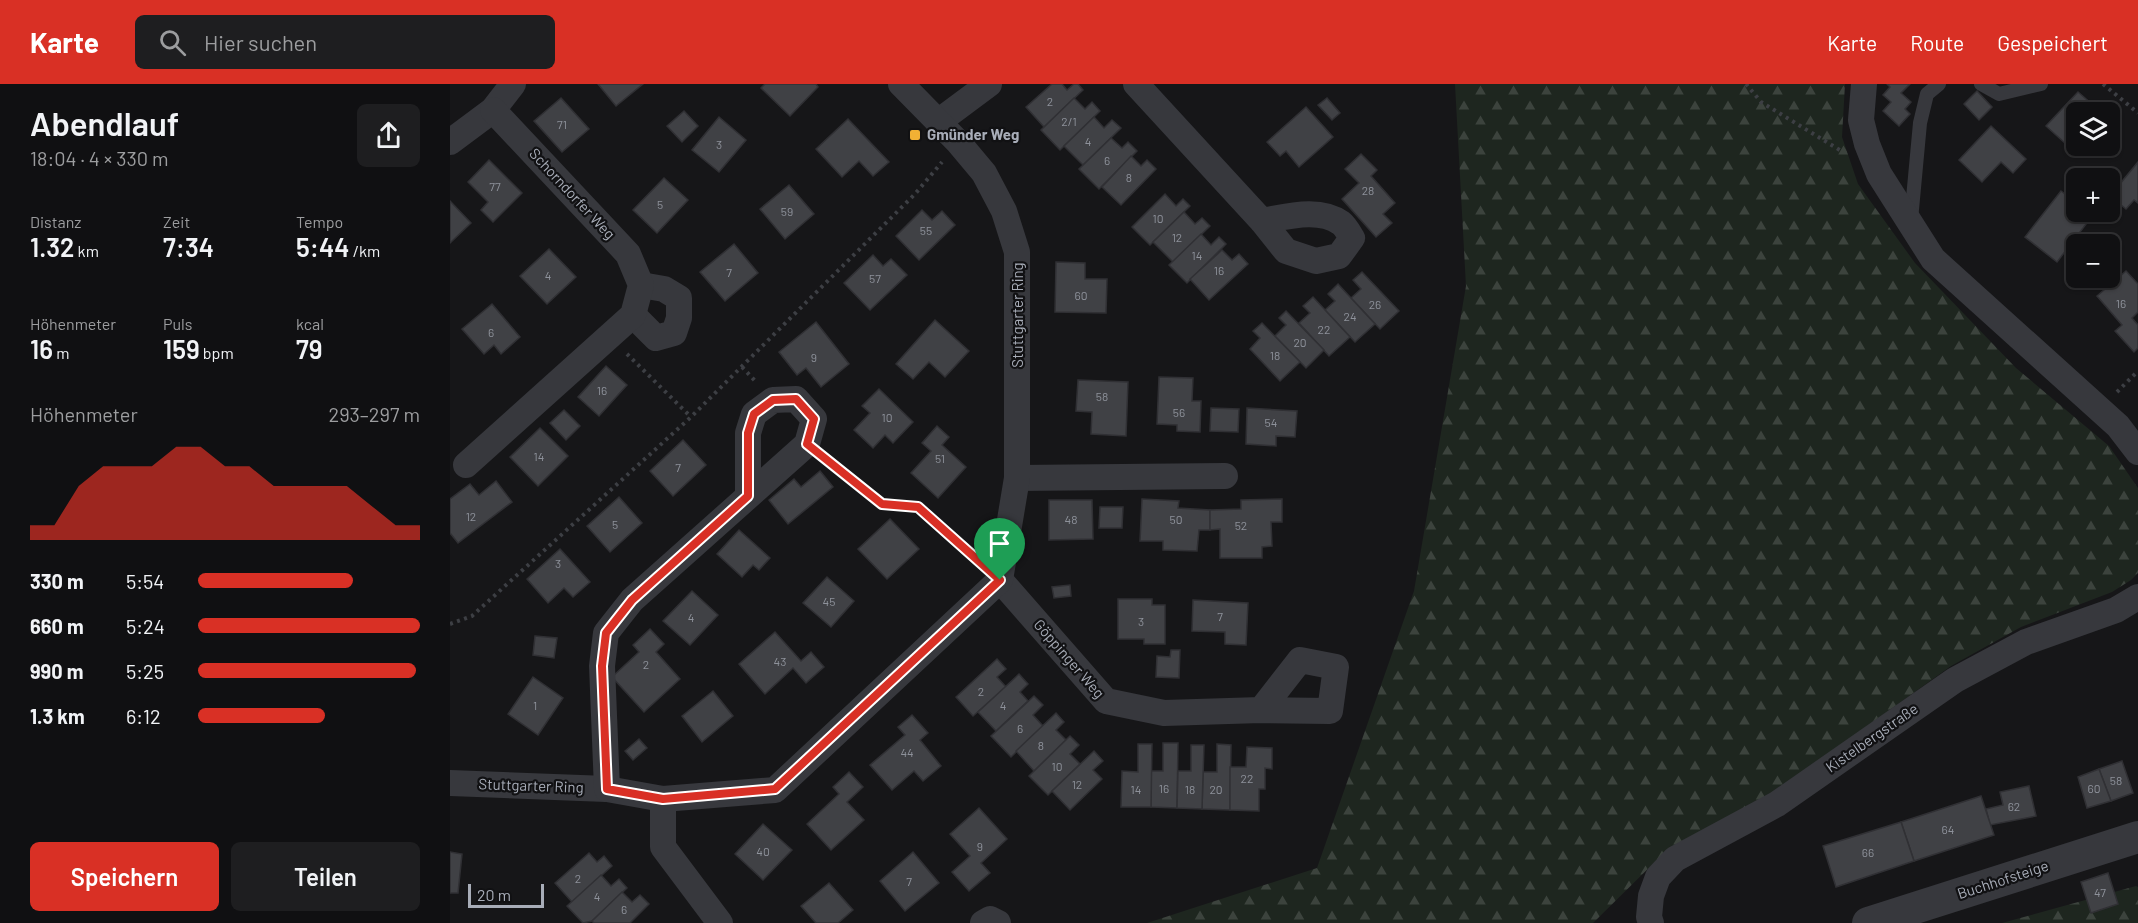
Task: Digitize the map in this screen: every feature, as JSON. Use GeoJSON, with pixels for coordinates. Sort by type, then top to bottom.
{"type":"FeatureCollection","features":[{"type":"Feature","properties":{"kind":"street","name":"Stuttgarter Ring"},"geometry":{"type":"LineString","coordinates":[[450,783],[607,789],[663,799],[775,789],[1000,580],[1017,478],[1017,252],[1004,211],[984,174],[958,142],[901,84]]}},
{"type":"Feature","properties":{"kind":"street"},"geometry":{"type":"LineString","coordinates":[[938,122],[989,84]]}},
{"type":"Feature","properties":{"kind":"street"},"geometry":{"type":"LineString","coordinates":[[1136,84],[1262,220]]}},
{"type":"Feature","properties":{"kind":"street"},"geometry":{"type":"LineString","coordinates":[[1864,84],[1861,120],[1867,144],[1879,174],[1933,259],[2118,426],[2138,452]]}},
{"type":"Feature","properties":{"kind":"street"},"geometry":{"type":"LineString","coordinates":[[450,142],[493,110],[508,86]]}},
{"type":"Feature","properties":{"kind":"street","name":"Schorndorfer Weg"},"geometry":{"type":"LineString","coordinates":[[493,110],[628,254],[641,285]]}},
{"type":"Feature","properties":{"kind":"street"},"geometry":{"type":"LineString","coordinates":[[466,465],[633,315],[641,285],[664,289],[679,298],[679,318],[674,333],[656,338],[633,315]]}},
{"type":"Feature","properties":{"kind":"street"},"geometry":{"type":"LineString","coordinates":[[607,789],[602,666],[606,633],[632,600],[807,444],[814,419],[796,399],[773,400],[754,414],[748,433],[748,496]]}},
{"type":"Feature","properties":{"kind":"street"},"geometry":{"type":"LineString","coordinates":[[1017,478],[1225,476]]}},
{"type":"Feature","properties":{"kind":"street","name":"Göppinger Weg"},"geometry":{"type":"LineString","coordinates":[[1000,580],[1106,701],[1164,713],[1261,710]]}},
{"type":"Feature","properties":{"kind":"street","name":"Kistelbergstraße"},"geometry":{"type":"LineString","coordinates":[[1651,923],[1649,917],[1651,896],[1658,877],[1675,859],[1777,804],[1956,680],[2026,642],[2116,610],[2138,597]]}},
{"type":"Feature","properties":{"kind":"street"},"geometry":{"type":"LineString","coordinates":[[663,799],[663,847],[720,923]]}},
{"type":"Feature","properties":{"kind":"street","name":"Buchhofsteige"},"geometry":{"type":"LineString","coordinates":[[1868,923],[2138,837]]}},
{"type":"Feature","properties":{"kind":"street"},"geometry":{"type":"LineString","coordinates":[[983,923],[990,919],[998,923]]}},
{"type":"Feature","properties":{"kind":"lane"},"geometry":{"type":"LineString","coordinates":[[1911,225],[1920,123],[1928,94],[1939,84]]}},
{"type":"Feature","properties":{"kind":"lane"},"geometry":{"type":"LineString","coordinates":[[1981,84],[1999,94],[2042,84]]}},
{"type":"Feature","properties":{"kind":"path"},"geometry":{"type":"LineString","coordinates":[[1746,84],[1761,102],[1879,174]]}},
{"type":"Feature","properties":{"kind":"path"},"geometry":{"type":"LineString","coordinates":[[2103,84],[2138,113]]}},
{"type":"Feature","properties":{"kind":"path"},"geometry":{"type":"LineString","coordinates":[[450,624],[472,616],[691,417],[915,194],[958,142]]}},
{"type":"Feature","properties":{"kind":"path"},"geometry":{"type":"LineString","coordinates":[[610,336],[691,417]]}},
{"type":"Feature","properties":{"kind":"path"},"geometry":{"type":"LineString","coordinates":[[807,444],[882,504],[918,507],[1000,580]]}},
{"type":"Feature","properties":{"kind":"green space"},"geometry":{"type":"Polygon","coordinates":[[[1455,84],[1845,84],[1842,137],[1858,184],[1915,263],[2016,368],[2109,446],[2138,488],[2138,573],[2112,592],[2021,627],[1951,666],[1767,798],[1666,851],[1593,923],[1147,923],[1317,868],[1414,591],[1466,286],[1455,84]]]}},
{"type":"Feature","properties":{"kind":"green space"},"geometry":{"type":"Polygon","coordinates":[[[2138,887],[2138,923],[2002,923],[2138,887]]]}},
{"type":"Feature","properties":{"kind":"building"},"geometry":{"type":"Polygon","coordinates":[[[598,84],[643,84],[616,106],[598,84]]]}},
{"type":"Feature","properties":{"kind":"building"},"geometry":{"type":"Polygon","coordinates":[[[765,84],[816,84],[818,87],[790,116],[761,88],[765,84]]]}},
{"type":"Feature","properties":{"kind":"building"},"geometry":{"type":"Polygon","coordinates":[[[1052,84],[1062,84],[1067,90],[1074,84],[1078,84],[1083,90],[1044,127],[1026,107],[1052,84]]]}},
{"type":"Feature","properties":{"kind":"building"},"geometry":{"type":"Polygon","coordinates":[[[1887,84],[1910,84],[1901,93],[1911,102],[1905,109],[1910,114],[1899,126],[1883,111],[1891,102],[1883,95],[1890,87],[1887,84]]]}},
{"type":"Feature","properties":{"kind":"building"},"geometry":{"type":"Polygon","coordinates":[[[1977,91],[1992,107],[1979,120],[1964,104],[1977,91]]]}},
{"type":"Feature","properties":{"kind":"building"},"geometry":{"type":"Polygon","coordinates":[[[2078,92],[2090,102],[2069,102],[2078,92]]]}},
{"type":"Feature","properties":{"kind":"building"},"geometry":{"type":"Polygon","coordinates":[[[561,98],[589,129],[562,152],[534,121],[561,98]]]}},
{"type":"Feature","properties":{"kind":"building"},"geometry":{"type":"Polygon","coordinates":[[[1074,98],[1085,109],[1092,102],[1100,111],[1060,150],[1041,130],[1074,98]]]}},
{"type":"Feature","properties":{"kind":"building"},"geometry":{"type":"Polygon","coordinates":[[[1327,98],[1340,113],[1332,120],[1318,105],[1327,98]]]}},
{"type":"Feature","properties":{"kind":"building"},"geometry":{"type":"Polygon","coordinates":[[[2066,105],[2066,144],[2046,126],[2066,105]]]}},
{"type":"Feature","properties":{"kind":"building"},"geometry":{"type":"Polygon","coordinates":[[[1306,107],[1333,137],[1299,167],[1286,151],[1280,156],[1267,142],[1306,107]]]}},
{"type":"Feature","properties":{"kind":"building"},"geometry":{"type":"Polygon","coordinates":[[[684,111],[698,126],[682,142],[667,126],[684,111]]]}},
{"type":"Feature","properties":{"kind":"building"},"geometry":{"type":"Polygon","coordinates":[[[719,117],[746,140],[719,172],[692,150],[719,117]]]}},
{"type":"Feature","properties":{"kind":"building"},"geometry":{"type":"Polygon","coordinates":[[[1094,117],[1104,128],[1112,120],[1121,128],[1083,165],[1064,146],[1094,117]]]}},
{"type":"Feature","properties":{"kind":"building"},"geometry":{"type":"Polygon","coordinates":[[[848,119],[889,162],[873,176],[859,161],[842,177],[816,149],[848,119]]]}},
{"type":"Feature","properties":{"kind":"building"},"geometry":{"type":"Polygon","coordinates":[[[1991,126],[2026,159],[2013,173],[2001,162],[1982,182],[1959,160],[1991,126]]]}},
{"type":"Feature","properties":{"kind":"building"},"geometry":{"type":"Polygon","coordinates":[[[1111,138],[1122,148],[1128,142],[1137,151],[1099,189],[1079,169],[1111,138]]]}},
{"type":"Feature","properties":{"kind":"building"},"geometry":{"type":"Polygon","coordinates":[[[1361,154],[1377,170],[1371,176],[1395,203],[1383,214],[1392,223],[1376,237],[1342,199],[1359,183],[1345,169],[1361,154]]]}},
{"type":"Feature","properties":{"kind":"building"},"geometry":{"type":"Polygon","coordinates":[[[1131,156],[1141,166],[1147,160],[1156,169],[1121,205],[1102,187],[1131,156]]]}},
{"type":"Feature","properties":{"kind":"building"},"geometry":{"type":"Polygon","coordinates":[[[489,160],[522,193],[493,222],[481,210],[488,202],[468,182],[489,160]]]}},
{"type":"Feature","properties":{"kind":"building"},"geometry":{"type":"Polygon","coordinates":[[[2138,162],[2138,203],[2134,200],[2126,209],[2120,204],[2120,184],[2138,162]]]}},
{"type":"Feature","properties":{"kind":"building"},"geometry":{"type":"Polygon","coordinates":[[[664,178],[688,200],[657,233],[633,210],[664,178]]]}},
{"type":"Feature","properties":{"kind":"building"},"geometry":{"type":"Polygon","coordinates":[[[789,185],[814,214],[785,239],[760,209],[789,185]]]}},
{"type":"Feature","properties":{"kind":"building"},"geometry":{"type":"Polygon","coordinates":[[[2061,191],[2066,195],[2066,222],[2088,222],[2078,234],[2066,234],[2066,250],[2057,262],[2025,237],[2061,191]]]}},
{"type":"Feature","properties":{"kind":"building"},"geometry":{"type":"Polygon","coordinates":[[[1165,194],[1176,206],[1183,199],[1190,206],[1150,245],[1132,227],[1165,194]]]}},
{"type":"Feature","properties":{"kind":"building"},"geometry":{"type":"Polygon","coordinates":[[[450,201],[471,223],[450,243],[450,201]]]}},
{"type":"Feature","properties":{"kind":"building"},"geometry":{"type":"Polygon","coordinates":[[[922,210],[932,220],[942,211],[955,225],[919,260],[896,236],[922,210]]]}},
{"type":"Feature","properties":{"kind":"building"},"geometry":{"type":"Polygon","coordinates":[[[1184,212],[1195,224],[1202,218],[1210,226],[1173,262],[1153,242],[1184,212]]]}},
{"type":"Feature","properties":{"kind":"building"},"geometry":{"type":"Polygon","coordinates":[[[1201,234],[1211,245],[1219,237],[1226,244],[1187,283],[1169,265],[1201,234]]]}},
{"type":"Feature","properties":{"kind":"building"},"geometry":{"type":"Polygon","coordinates":[[[734,244],[758,273],[725,301],[700,272],[734,244]]]}},
{"type":"Feature","properties":{"kind":"building"},"geometry":{"type":"Polygon","coordinates":[[[549,249],[576,277],[547,304],[520,276],[549,249]]]}},
{"type":"Feature","properties":{"kind":"building"},"geometry":{"type":"Polygon","coordinates":[[[1222,250],[1232,260],[1239,254],[1248,264],[1209,300],[1190,279],[1222,250]]]}},
{"type":"Feature","properties":{"kind":"building"},"geometry":{"type":"Polygon","coordinates":[[[873,255],[883,266],[891,259],[907,275],[870,310],[844,283],[873,255]]]}},
{"type":"Feature","properties":{"kind":"building"},"geometry":{"type":"Polygon","coordinates":[[[1056,262],[1085,263],[1085,279],[1107,279],[1106,313],[1055,312],[1056,262]]]}},
{"type":"Feature","properties":{"kind":"building"},"geometry":{"type":"Polygon","coordinates":[[[2126,271],[2138,284],[2138,312],[2132,318],[2138,325],[2138,348],[2134,352],[2115,331],[2122,325],[2097,296],[2106,288],[2120,288],[2120,276],[2126,271]]]}},
{"type":"Feature","properties":{"kind":"building"},"geometry":{"type":"Polygon","coordinates":[[[1362,272],[1399,311],[1380,329],[1351,298],[1361,289],[1353,280],[1362,272]]]}},
{"type":"Feature","properties":{"kind":"building"},"geometry":{"type":"Polygon","coordinates":[[[1338,284],[1375,324],[1355,342],[1325,310],[1335,301],[1328,294],[1338,284]]]}},
{"type":"Feature","properties":{"kind":"building"},"geometry":{"type":"Polygon","coordinates":[[[1313,297],[1350,337],[1329,356],[1299,323],[1310,313],[1303,306],[1313,297]]]}},
{"type":"Feature","properties":{"kind":"building"},"geometry":{"type":"Polygon","coordinates":[[[492,304],[520,337],[501,354],[494,345],[484,354],[462,329],[492,304]]]}},
{"type":"Feature","properties":{"kind":"building"},"geometry":{"type":"Polygon","coordinates":[[[1286,311],[1324,350],[1306,368],[1275,336],[1286,325],[1279,318],[1286,311]]]}},
{"type":"Feature","properties":{"kind":"building"},"geometry":{"type":"Polygon","coordinates":[[[935,320],[969,351],[945,377],[929,362],[913,379],[896,364],[935,320]]]}},
{"type":"Feature","properties":{"kind":"building"},"geometry":{"type":"Polygon","coordinates":[[[816,322],[849,364],[821,387],[806,368],[797,375],[779,352],[816,322]]]}},
{"type":"Feature","properties":{"kind":"building"},"geometry":{"type":"Polygon","coordinates":[[[1262,323],[1300,362],[1280,381],[1250,349],[1260,338],[1253,331],[1262,323]]]}},
{"type":"Feature","properties":{"kind":"building"},"geometry":{"type":"Polygon","coordinates":[[[606,366],[627,385],[599,416],[578,397],[606,366]]]}},
{"type":"Feature","properties":{"kind":"building"},"geometry":{"type":"Polygon","coordinates":[[[1159,377],[1193,378],[1192,401],[1201,401],[1200,432],[1177,431],[1177,425],[1157,424],[1159,377]]]}},
{"type":"Feature","properties":{"kind":"building"},"geometry":{"type":"Polygon","coordinates":[[[1078,380],[1128,382],[1126,436],[1091,434],[1092,412],[1076,411],[1078,380]]]}},
{"type":"Feature","properties":{"kind":"building"},"geometry":{"type":"Polygon","coordinates":[[[879,389],[913,422],[893,443],[885,435],[873,448],[854,430],[870,413],[862,406],[879,389]]]}},
{"type":"Feature","properties":{"kind":"building"},"geometry":{"type":"Polygon","coordinates":[[[1211,408],[1239,409],[1238,432],[1210,431],[1211,408]]]}},
{"type":"Feature","properties":{"kind":"building"},"geometry":{"type":"Polygon","coordinates":[[[1247,408],[1297,411],[1295,437],[1276,436],[1276,446],[1246,444],[1247,408]]]}},
{"type":"Feature","properties":{"kind":"building"},"geometry":{"type":"Polygon","coordinates":[[[564,410],[580,426],[566,440],[550,423],[564,410]]]}},
{"type":"Feature","properties":{"kind":"building"},"geometry":{"type":"Polygon","coordinates":[[[937,426],[949,437],[942,445],[966,467],[938,498],[911,473],[931,451],[922,443],[937,426]]]}},
{"type":"Feature","properties":{"kind":"building"},"geometry":{"type":"Polygon","coordinates":[[[540,428],[568,456],[538,486],[510,457],[540,428]]]}},
{"type":"Feature","properties":{"kind":"building"},"geometry":{"type":"Polygon","coordinates":[[[683,440],[706,465],[673,496],[650,471],[683,440]]]}},
{"type":"Feature","properties":{"kind":"building"},"geometry":{"type":"Polygon","coordinates":[[[820,471],[833,487],[788,524],[769,500],[794,479],[801,487],[820,471]]]}},
{"type":"Feature","properties":{"kind":"building"},"geometry":{"type":"Polygon","coordinates":[[[496,481],[512,502],[458,543],[450,533],[450,499],[470,484],[479,495],[496,481]]]}},
{"type":"Feature","properties":{"kind":"building"},"geometry":{"type":"Polygon","coordinates":[[[619,497],[642,523],[610,552],[587,526],[619,497]]]}},
{"type":"Feature","properties":{"kind":"building"},"geometry":{"type":"Polygon","coordinates":[[[1142,499],[1179,501],[1178,508],[1210,510],[1210,530],[1199,530],[1197,551],[1163,550],[1163,541],[1140,541],[1142,499]]]}},
{"type":"Feature","properties":{"kind":"building"},"geometry":{"type":"Polygon","coordinates":[[[1282,499],[1282,522],[1271,522],[1272,546],[1262,547],[1262,558],[1220,558],[1220,529],[1210,530],[1210,510],[1241,509],[1241,500],[1282,499]]]}},
{"type":"Feature","properties":{"kind":"building"},"geometry":{"type":"Polygon","coordinates":[[[1049,500],[1092,500],[1093,539],[1049,540],[1049,500]]]}},
{"type":"Feature","properties":{"kind":"building"},"geometry":{"type":"Polygon","coordinates":[[[1100,507],[1123,507],[1122,528],[1099,528],[1100,507]]]}},
{"type":"Feature","properties":{"kind":"building"},"geometry":{"type":"Polygon","coordinates":[[[890,519],[919,549],[887,579],[858,549],[890,519]]]}},
{"type":"Feature","properties":{"kind":"building"},"geometry":{"type":"Polygon","coordinates":[[[739,530],[770,558],[759,570],[753,565],[742,577],[717,554],[739,530]]]}},
{"type":"Feature","properties":{"kind":"building"},"geometry":{"type":"Polygon","coordinates":[[[560,549],[590,582],[573,597],[564,588],[548,603],[527,579],[560,549]]]}},
{"type":"Feature","properties":{"kind":"building"},"geometry":{"type":"Polygon","coordinates":[[[827,577],[854,601],[831,627],[803,603],[827,577]]]}},
{"type":"Feature","properties":{"kind":"building"},"geometry":{"type":"Polygon","coordinates":[[[1070,585],[1071,596],[1054,598],[1052,587],[1070,585]]]}},
{"type":"Feature","properties":{"kind":"building"},"geometry":{"type":"Polygon","coordinates":[[[692,591],[718,615],[690,645],[663,621],[692,591]]]}},
{"type":"Feature","properties":{"kind":"building"},"geometry":{"type":"Polygon","coordinates":[[[1118,599],[1152,599],[1152,605],[1165,605],[1165,644],[1144,644],[1144,639],[1118,639],[1118,599]]]}},
{"type":"Feature","properties":{"kind":"building"},"geometry":{"type":"Polygon","coordinates":[[[1193,600],[1248,603],[1246,645],[1225,644],[1225,632],[1192,631],[1193,600]]]}},
{"type":"Feature","properties":{"kind":"building"},"geometry":{"type":"Polygon","coordinates":[[[650,629],[664,644],[656,652],[680,679],[644,712],[612,677],[639,652],[633,645],[650,629]]]}},
{"type":"Feature","properties":{"kind":"building"},"geometry":{"type":"Polygon","coordinates":[[[775,632],[801,661],[811,652],[824,667],[806,683],[793,668],[765,694],[739,664],[775,632]]]}},
{"type":"Feature","properties":{"kind":"building"},"geometry":{"type":"Polygon","coordinates":[[[535,636],[557,638],[554,658],[533,655],[535,636]]]}},
{"type":"Feature","properties":{"kind":"building"},"geometry":{"type":"Polygon","coordinates":[[[1171,650],[1180,650],[1179,678],[1156,677],[1157,656],[1170,657],[1171,650]]]}},
{"type":"Feature","properties":{"kind":"building"},"geometry":{"type":"Polygon","coordinates":[[[997,659],[1006,669],[997,677],[1006,687],[973,716],[956,697],[997,659]]]}},
{"type":"Feature","properties":{"kind":"building"},"geometry":{"type":"Polygon","coordinates":[[[1019,674],[1028,684],[1020,692],[1028,701],[996,731],[978,712],[1019,674]]]}},
{"type":"Feature","properties":{"kind":"building"},"geometry":{"type":"Polygon","coordinates":[[[533,677],[563,698],[538,735],[508,714],[533,677]]]}},
{"type":"Feature","properties":{"kind":"building"},"geometry":{"type":"Polygon","coordinates":[[[713,691],[733,716],[702,742],[682,716],[713,691]]]}},
{"type":"Feature","properties":{"kind":"building"},"geometry":{"type":"Polygon","coordinates":[[[1034,696],[1043,705],[1033,715],[1043,726],[1011,757],[991,736],[1034,696]]]}},
{"type":"Feature","properties":{"kind":"building"},"geometry":{"type":"Polygon","coordinates":[[[1056,713],[1064,722],[1056,730],[1066,740],[1034,771],[1016,751],[1056,713]]]}},
{"type":"Feature","properties":{"kind":"building"},"geometry":{"type":"Polygon","coordinates":[[[912,715],[928,733],[920,740],[941,766],[923,781],[914,771],[892,790],[870,765],[905,735],[898,727],[912,715]]]}},
{"type":"Feature","properties":{"kind":"building"},"geometry":{"type":"Polygon","coordinates":[[[1070,736],[1079,745],[1070,754],[1080,764],[1048,795],[1029,776],[1070,736]]]}},
{"type":"Feature","properties":{"kind":"building"},"geometry":{"type":"Polygon","coordinates":[[[639,739],[647,748],[633,760],[625,751],[639,739]]]}},
{"type":"Feature","properties":{"kind":"building"},"geometry":{"type":"Polygon","coordinates":[[[1163,743],[1178,743],[1177,808],[1151,807],[1151,771],[1163,771],[1163,743]]]}},
{"type":"Feature","properties":{"kind":"building"},"geometry":{"type":"Polygon","coordinates":[[[1138,744],[1152,744],[1151,807],[1121,807],[1122,771],[1138,772],[1138,744]]]}},
{"type":"Feature","properties":{"kind":"building"},"geometry":{"type":"Polygon","coordinates":[[[1217,744],[1231,745],[1230,810],[1202,809],[1203,772],[1217,772],[1217,744]]]}},
{"type":"Feature","properties":{"kind":"building"},"geometry":{"type":"Polygon","coordinates":[[[1191,745],[1204,745],[1202,809],[1177,808],[1178,771],[1191,771],[1191,745]]]}},
{"type":"Feature","properties":{"kind":"building"},"geometry":{"type":"Polygon","coordinates":[[[1247,747],[1272,748],[1272,769],[1265,768],[1265,789],[1259,789],[1259,811],[1230,810],[1230,767],[1246,767],[1247,747]]]}},
{"type":"Feature","properties":{"kind":"building"},"geometry":{"type":"Polygon","coordinates":[[[1094,751],[1103,761],[1093,770],[1102,779],[1070,810],[1052,791],[1094,751]]]}},
{"type":"Feature","properties":{"kind":"building"},"geometry":{"type":"Polygon","coordinates":[[[2122,761],[2133,793],[2111,801],[2099,769],[2122,761]]]}},
{"type":"Feature","properties":{"kind":"building"},"geometry":{"type":"Polygon","coordinates":[[[2099,769],[2111,801],[2087,808],[2078,777],[2099,769]]]}},
{"type":"Feature","properties":{"kind":"building"},"geometry":{"type":"Polygon","coordinates":[[[849,772],[863,787],[847,802],[864,820],[831,850],[807,824],[839,794],[833,787],[849,772]]]}},
{"type":"Feature","properties":{"kind":"building"},"geometry":{"type":"Polygon","coordinates":[[[2029,786],[2036,816],[1990,825],[1986,809],[2003,805],[2000,792],[2029,786]]]}},
{"type":"Feature","properties":{"kind":"building"},"geometry":{"type":"Polygon","coordinates":[[[1981,796],[1994,835],[1914,861],[1901,822],[1981,796]]]}},
{"type":"Feature","properties":{"kind":"building"},"geometry":{"type":"Polygon","coordinates":[[[979,808],[1007,839],[981,863],[990,873],[969,891],[952,872],[970,856],[950,834],[979,808]]]}},
{"type":"Feature","properties":{"kind":"building"},"geometry":{"type":"Polygon","coordinates":[[[1901,822],[1914,861],[1836,887],[1823,846],[1901,822]]]}},
{"type":"Feature","properties":{"kind":"building"},"geometry":{"type":"Polygon","coordinates":[[[763,824],[792,850],[763,880],[735,854],[763,824]]]}},
{"type":"Feature","properties":{"kind":"building"},"geometry":{"type":"Polygon","coordinates":[[[450,852],[462,854],[458,893],[450,893],[450,852]]]}},
{"type":"Feature","properties":{"kind":"building"},"geometry":{"type":"Polygon","coordinates":[[[913,852],[939,883],[905,911],[880,881],[913,852]]]}},
{"type":"Feature","properties":{"kind":"building"},"geometry":{"type":"Polygon","coordinates":[[[589,853],[597,862],[604,856],[612,866],[572,902],[555,883],[589,853]]]}},
{"type":"Feature","properties":{"kind":"building"},"geometry":{"type":"Polygon","coordinates":[[[2108,873],[2118,904],[2091,913],[2081,882],[2108,873]]]}},
{"type":"Feature","properties":{"kind":"building"},"geometry":{"type":"Polygon","coordinates":[[[601,875],[611,886],[619,879],[627,888],[592,921],[583,923],[567,906],[601,875]]]}},
{"type":"Feature","properties":{"kind":"building"},"geometry":{"type":"Polygon","coordinates":[[[829,883],[853,910],[838,923],[816,923],[801,906],[829,883]]]}},
{"type":"Feature","properties":{"kind":"building"},"geometry":{"type":"Polygon","coordinates":[[[622,892],[632,902],[640,895],[649,904],[630,923],[594,923],[592,921],[622,892]]]}},
{"type":"Feature","properties":{"kind":"place","name":"Gmünder Weg"},"geometry":{"type":"Point","coordinates":[915,135]}},
{"type":"Feature","properties":{"kind":"route"},"geometry":{"type":"LineString","coordinates":[[796,399],[814,419],[807,444],[882,504],[918,507],[1000,580],[775,789],[663,799],[607,789],[602,666],[606,633],[632,600],[748,496],[748,433],[754,414],[773,400],[796,399]]}}]}
